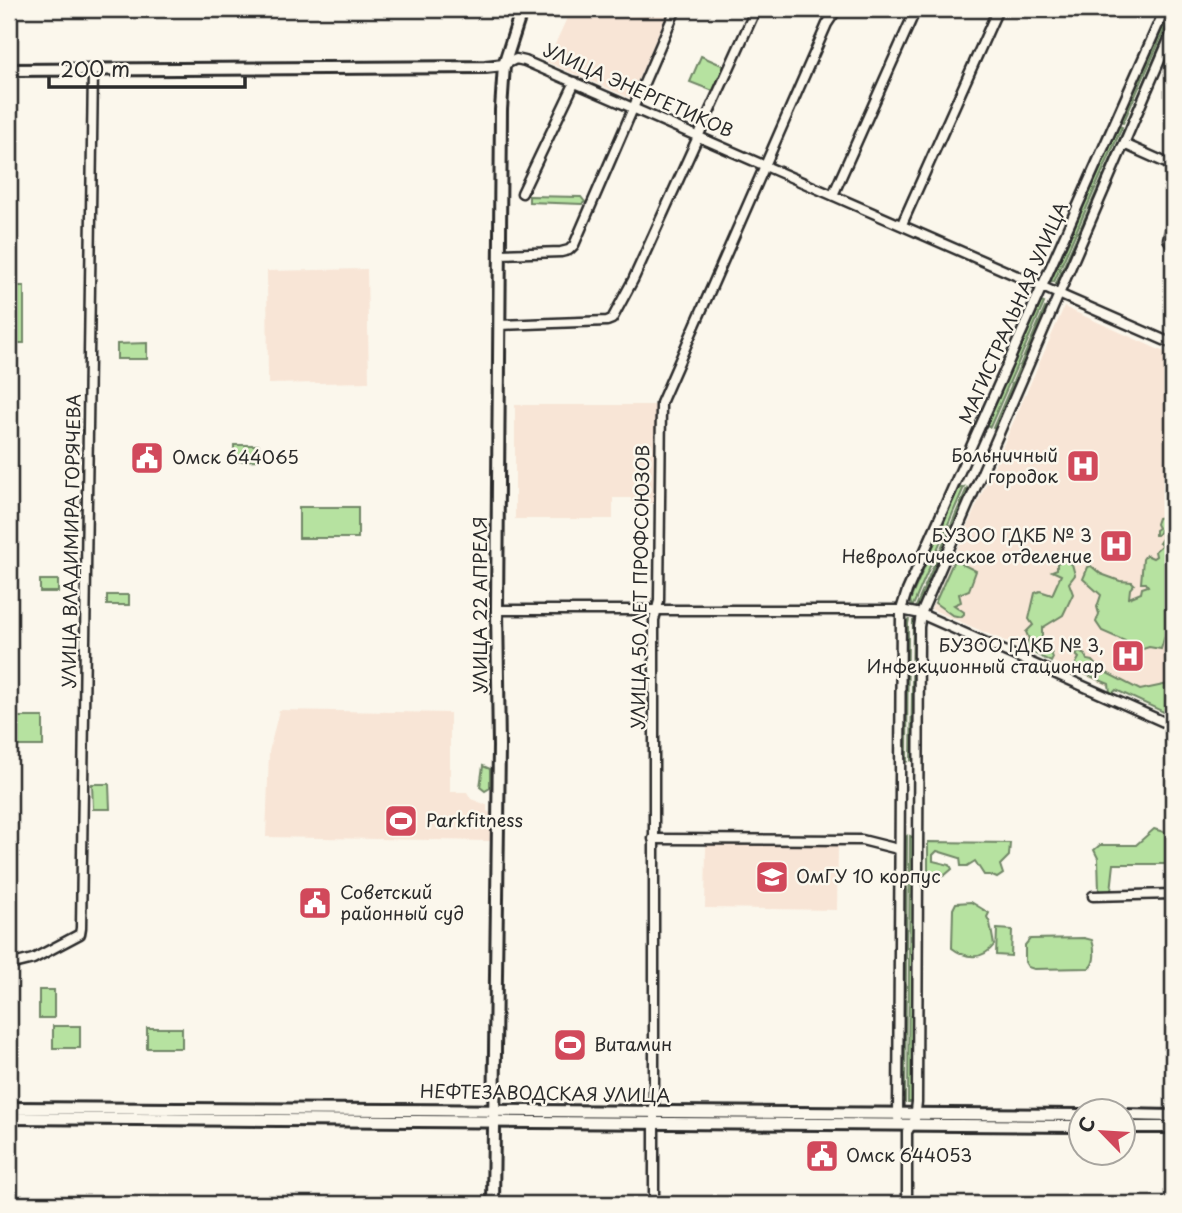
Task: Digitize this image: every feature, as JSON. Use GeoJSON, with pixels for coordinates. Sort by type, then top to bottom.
{"type":"FeatureCollection","features":[{"type":"Feature","properties":{"kind":"main road","name":"УЛИЦА 22 АПРЕЛЯ"},"geometry":{"type":"LineString","coordinates":[[493,1204],[493,1137],[488,1121],[494,1109],[499,747],[499,254],[503,65],[522,9]]}},
{"type":"Feature","properties":{"kind":"main road","name":"УЛИЦА ЭНЕРГЕТИКОВ"},"geometry":{"type":"LineString","coordinates":[[9,70],[485,68],[503,65]]}},
{"type":"Feature","properties":{"kind":"main road"},"geometry":{"type":"LineString","coordinates":[[481,1109],[493,1095],[508,1115],[493,1137]]}},
{"type":"Feature","properties":{"kind":"main road","name":"НЕФТЕЗАВОДСКАЯ УЛИЦА"},"geometry":{"type":"LineString","coordinates":[[9,1108],[494,1109],[508,1115]]}},
{"type":"Feature","properties":{"kind":"main road","name":"НЕФТЕЗАВОДСКАЯ УЛИЦА"},"geometry":{"type":"LineString","coordinates":[[655,1119],[896,1114],[1066,1115]]}},
{"type":"Feature","properties":{"kind":"main road","name":"НЕФТЕЗАВОДСКАЯ УЛИЦА"},"geometry":{"type":"LineString","coordinates":[[9,1118],[488,1121],[508,1115],[907,1127],[1066,1126]]}},
{"type":"Feature","properties":{"kind":"main road"},"geometry":{"type":"LineString","coordinates":[[1136,1115],[1173,1116]]}},
{"type":"Feature","properties":{"kind":"main road"},"geometry":{"type":"LineString","coordinates":[[1136,1127],[1173,1127]]}},
{"type":"Feature","properties":{"kind":"street"},"geometry":{"type":"LineString","coordinates":[[499,254],[561,252],[574,245],[676,9]]}},
{"type":"Feature","properties":{"kind":"street"},"geometry":{"type":"LineString","coordinates":[[499,324],[612,319],[756,9]]}},
{"type":"Feature","properties":{"kind":"street","name":"УЛИЦА 50 ЛЕТ ПРОФСОЮЗОВ"},"geometry":{"type":"LineString","coordinates":[[654,1204],[653,839],[655,611],[659,601],[661,403],[827,24],[838,9]]}},
{"type":"Feature","properties":{"kind":"street"},"geometry":{"type":"LineString","coordinates":[[833,195],[916,9]]}},
{"type":"Feature","properties":{"kind":"street"},"geometry":{"type":"LineString","coordinates":[[902,224],[998,9]]}},
{"type":"Feature","properties":{"kind":"street","name":"МАГИСТРАЛЬНАЯ УЛИЦА"},"geometry":{"type":"LineString","coordinates":[[907,1127],[896,1114],[901,610],[907,591],[1165,9]]}},
{"type":"Feature","properties":{"kind":"street","name":"МАГИСТРАЛЬНАЯ УЛИЦА"},"geometry":{"type":"LineString","coordinates":[[907,1204],[907,1127],[916,1114],[921,614],[1173,30]]}},
{"type":"Feature","properties":{"kind":"street","name":"УЛИЦА ЭНЕРГЕТИКОВ"},"geometry":{"type":"LineString","coordinates":[[503,65],[516,59],[525,61],[1173,344]]}},
{"type":"Feature","properties":{"kind":"street","name":"УЛИЦА ВЛАДИМИРА ГОРЯЧЕВА"},"geometry":{"type":"LineString","coordinates":[[9,965],[33,959],[80,933],[81,928],[93,70]]}},
{"type":"Feature","properties":{"kind":"street"},"geometry":{"type":"LineString","coordinates":[[522,193],[575,82]]}},
{"type":"Feature","properties":{"kind":"street"},"geometry":{"type":"LineString","coordinates":[[1124,144],[1173,166]]}},
{"type":"Feature","properties":{"kind":"street"},"geometry":{"type":"LineString","coordinates":[[1172,245],[1168,233],[1173,221]]}},
{"type":"Feature","properties":{"kind":"street"},"geometry":{"type":"LineString","coordinates":[[497,610],[901,610],[921,614],[1173,726]]}},
{"type":"Feature","properties":{"kind":"street"},"geometry":{"type":"LineString","coordinates":[[653,839],[862,840],[898,849]]}},
{"type":"Feature","properties":{"kind":"street"},"geometry":{"type":"LineString","coordinates":[[1093,896],[1173,894]]}},
{"type":"Feature","properties":{"kind":"shaded area"},"geometry":{"type":"Polygon","coordinates":[[[571,9],[669,9],[630,98],[547,62],[571,9]]]}},
{"type":"Feature","properties":{"kind":"shaded area"},"geometry":{"type":"Polygon","coordinates":[[[367,269],[369,382],[268,384],[267,271],[367,269]]]}},
{"type":"Feature","properties":{"kind":"shaded area","name":"Больничный городок"},"geometry":{"type":"Polygon","coordinates":[[[1064,307],[1173,356],[1173,714],[931,609],[1064,307]]]}},
{"type":"Feature","properties":{"kind":"shaded area"},"geometry":{"type":"Polygon","coordinates":[[[515,405],[656,405],[655,503],[632,503],[631,498],[613,498],[613,519],[515,519],[515,405]]]}},
{"type":"Feature","properties":{"kind":"shaded area"},"geometry":{"type":"Polygon","coordinates":[[[279,710],[450,713],[450,792],[467,792],[471,799],[487,805],[487,811],[490,813],[490,841],[266,837],[269,752],[279,710]]]}},
{"type":"Feature","properties":{"kind":"shaded area","name":"ОмГУ 10 корпус"},"geometry":{"type":"Polygon","coordinates":[[[706,844],[838,846],[837,910],[705,908],[706,844]]]}},
{"type":"Feature","properties":{"kind":"green space"},"geometry":{"type":"Polygon","coordinates":[[[1172,13],[1123,123],[1120,122],[1168,14],[1172,13]]]}},
{"type":"Feature","properties":{"kind":"green space"},"geometry":{"type":"Polygon","coordinates":[[[1173,15],[1173,22],[1128,126],[1126,125],[1173,15]]]}},
{"type":"Feature","properties":{"kind":"green space"},"geometry":{"type":"Polygon","coordinates":[[[701,56],[724,66],[713,91],[690,82],[701,56]]]}},
{"type":"Feature","properties":{"kind":"green space"},"geometry":{"type":"Polygon","coordinates":[[[1119,126],[1122,127],[1054,282],[1051,281],[1119,126]]]}},
{"type":"Feature","properties":{"kind":"green space"},"geometry":{"type":"Polygon","coordinates":[[[1124,129],[1127,129],[1059,285],[1056,284],[1124,129]]]}},
{"type":"Feature","properties":{"kind":"green space"},"geometry":{"type":"Polygon","coordinates":[[[529,196],[581,197],[585,202],[529,202],[529,196]]]}},
{"type":"Feature","properties":{"kind":"green space"},"geometry":{"type":"Polygon","coordinates":[[[9,286],[24,286],[24,343],[9,343],[9,286]]]}},
{"type":"Feature","properties":{"kind":"green space"},"geometry":{"type":"Polygon","coordinates":[[[1041,302],[1044,303],[990,427],[987,425],[1041,302]]]}},
{"type":"Feature","properties":{"kind":"green space"},"geometry":{"type":"Polygon","coordinates":[[[1045,308],[1048,310],[996,429],[993,428],[1045,308]]]}},
{"type":"Feature","properties":{"kind":"green space"},"geometry":{"type":"Polygon","coordinates":[[[147,343],[147,359],[117,359],[117,344],[147,343]]]}},
{"type":"Feature","properties":{"kind":"green space"},"geometry":{"type":"Polygon","coordinates":[[[234,445],[259,445],[258,460],[234,461],[234,445]]]}},
{"type":"Feature","properties":{"kind":"green space"},"geometry":{"type":"Polygon","coordinates":[[[964,487],[912,608],[910,600],[958,489],[964,487]]]}},
{"type":"Feature","properties":{"kind":"green space"},"geometry":{"type":"Polygon","coordinates":[[[967,488],[969,492],[919,607],[915,609],[967,488]]]}},
{"type":"Feature","properties":{"kind":"green space"},"geometry":{"type":"Polygon","coordinates":[[[299,507],[358,507],[358,538],[299,538],[299,507]]]}},
{"type":"Feature","properties":{"kind":"green space"},"geometry":{"type":"Polygon","coordinates":[[[1164,517],[1167,525],[1160,530],[1168,533],[1172,531],[1173,544],[1170,552],[1173,563],[1173,628],[1167,629],[1161,649],[1143,649],[1102,631],[1096,622],[1101,595],[1083,579],[1091,566],[1101,574],[1132,582],[1134,584],[1129,598],[1141,593],[1142,588],[1148,586],[1141,583],[1143,559],[1146,555],[1153,558],[1156,556],[1155,551],[1163,544],[1159,543],[1163,537],[1160,531],[1155,535],[1155,530],[1158,528],[1158,518],[1164,517]]]}},
{"type":"Feature","properties":{"kind":"green space"},"geometry":{"type":"Polygon","coordinates":[[[954,560],[976,571],[969,590],[959,594],[961,602],[954,605],[964,612],[961,617],[952,615],[935,603],[954,560]]]}},
{"type":"Feature","properties":{"kind":"green space"},"geometry":{"type":"Polygon","coordinates":[[[1063,560],[1072,564],[1075,575],[1069,583],[1073,594],[1063,615],[1042,628],[1042,637],[1033,647],[1038,650],[1049,646],[1053,658],[1051,662],[1023,650],[1029,639],[1026,632],[1033,625],[1029,619],[1035,593],[1040,591],[1052,595],[1061,575],[1052,571],[1057,569],[1057,563],[1063,560]]]}},
{"type":"Feature","properties":{"kind":"green space"},"geometry":{"type":"Polygon","coordinates":[[[40,580],[58,580],[58,592],[40,592],[40,580]]]}},
{"type":"Feature","properties":{"kind":"green space"},"geometry":{"type":"Polygon","coordinates":[[[107,595],[129,595],[129,605],[107,605],[107,595]]]}},
{"type":"Feature","properties":{"kind":"green space"},"geometry":{"type":"Polygon","coordinates":[[[909,619],[907,761],[904,754],[906,623],[909,619]]]}},
{"type":"Feature","properties":{"kind":"green space"},"geometry":{"type":"Polygon","coordinates":[[[913,620],[916,626],[915,752],[911,760],[913,620]]]}},
{"type":"Feature","properties":{"kind":"green space"},"geometry":{"type":"Polygon","coordinates":[[[1079,652],[1099,669],[1140,690],[1173,683],[1173,719],[1164,712],[1116,690],[1110,692],[1109,684],[1080,672],[1075,665],[1079,652]]]}},
{"type":"Feature","properties":{"kind":"green space"},"geometry":{"type":"Polygon","coordinates":[[[9,717],[43,717],[43,746],[9,746],[9,717]]]}},
{"type":"Feature","properties":{"kind":"green space"},"geometry":{"type":"Polygon","coordinates":[[[483,766],[490,769],[490,788],[485,791],[480,787],[483,766]]]}},
{"type":"Feature","properties":{"kind":"green space"},"geometry":{"type":"Polygon","coordinates":[[[92,784],[109,784],[110,809],[93,809],[92,784]]]}},
{"type":"Feature","properties":{"kind":"green space"},"geometry":{"type":"Polygon","coordinates":[[[1154,829],[1173,835],[1173,864],[1114,864],[1111,891],[1099,892],[1098,858],[1094,850],[1100,845],[1136,845],[1154,829]]]}},
{"type":"Feature","properties":{"kind":"green space"},"geometry":{"type":"Polygon","coordinates":[[[907,836],[905,1102],[901,1102],[903,839],[907,836]]]}},
{"type":"Feature","properties":{"kind":"green space"},"geometry":{"type":"Polygon","coordinates":[[[910,836],[914,838],[912,1102],[908,1102],[910,836]]]}},
{"type":"Feature","properties":{"kind":"green space"},"geometry":{"type":"Polygon","coordinates":[[[928,842],[1010,843],[1009,856],[1000,865],[1003,874],[997,878],[984,875],[975,861],[961,866],[960,858],[937,851],[933,855],[933,861],[950,865],[952,869],[945,875],[928,881],[928,842]]]}},
{"type":"Feature","properties":{"kind":"green space"},"geometry":{"type":"Polygon","coordinates":[[[971,902],[989,913],[987,917],[994,945],[985,953],[974,956],[952,948],[953,909],[956,903],[971,902]]]}},
{"type":"Feature","properties":{"kind":"green space"},"geometry":{"type":"Polygon","coordinates":[[[997,929],[1012,930],[1011,956],[996,955],[997,929]]]}},
{"type":"Feature","properties":{"kind":"green space"},"geometry":{"type":"Polygon","coordinates":[[[1030,939],[1092,940],[1094,947],[1094,959],[1089,968],[1034,969],[1028,967],[1025,962],[1025,945],[1030,939]]]}},
{"type":"Feature","properties":{"kind":"green space"},"geometry":{"type":"Polygon","coordinates":[[[39,990],[54,990],[54,1018],[39,1018],[39,990]]]}},
{"type":"Feature","properties":{"kind":"green space"},"geometry":{"type":"Polygon","coordinates":[[[53,1026],[80,1026],[80,1048],[53,1048],[53,1026]]]}},
{"type":"Feature","properties":{"kind":"green space"},"geometry":{"type":"Polygon","coordinates":[[[147,1028],[182,1028],[182,1048],[147,1048],[147,1028]]]}},
{"type":"Feature","properties":{"kind":"place","name":"Омск 644065"},"geometry":{"type":"Point","coordinates":[147,458]}},
{"type":"Feature","properties":{"kind":"place","name":"Больничный городок"},"geometry":{"type":"Point","coordinates":[1083,466]}},
{"type":"Feature","properties":{"kind":"place","name":"БУЗОО ГДКБ № 3 Неврологическое отделение"},"geometry":{"type":"Point","coordinates":[1116,546]}},
{"type":"Feature","properties":{"kind":"place","name":"БУЗОО ГДКБ № 3, Инфекционный стационар"},"geometry":{"type":"Point","coordinates":[1128,656]}},
{"type":"Feature","properties":{"kind":"place","name":"Parkfitness"},"geometry":{"type":"Point","coordinates":[401,821]}},
{"type":"Feature","properties":{"kind":"place","name":"ОмГУ 10 корпус"},"geometry":{"type":"Point","coordinates":[772,877]}},
{"type":"Feature","properties":{"kind":"place","name":"Советский районный суд"},"geometry":{"type":"Point","coordinates":[315,903]}},
{"type":"Feature","properties":{"kind":"place","name":"Витамин"},"geometry":{"type":"Point","coordinates":[570,1045]}},
{"type":"Feature","properties":{"kind":"place","name":"Омск 644053"},"geometry":{"type":"Point","coordinates":[822,1156]}}]}
